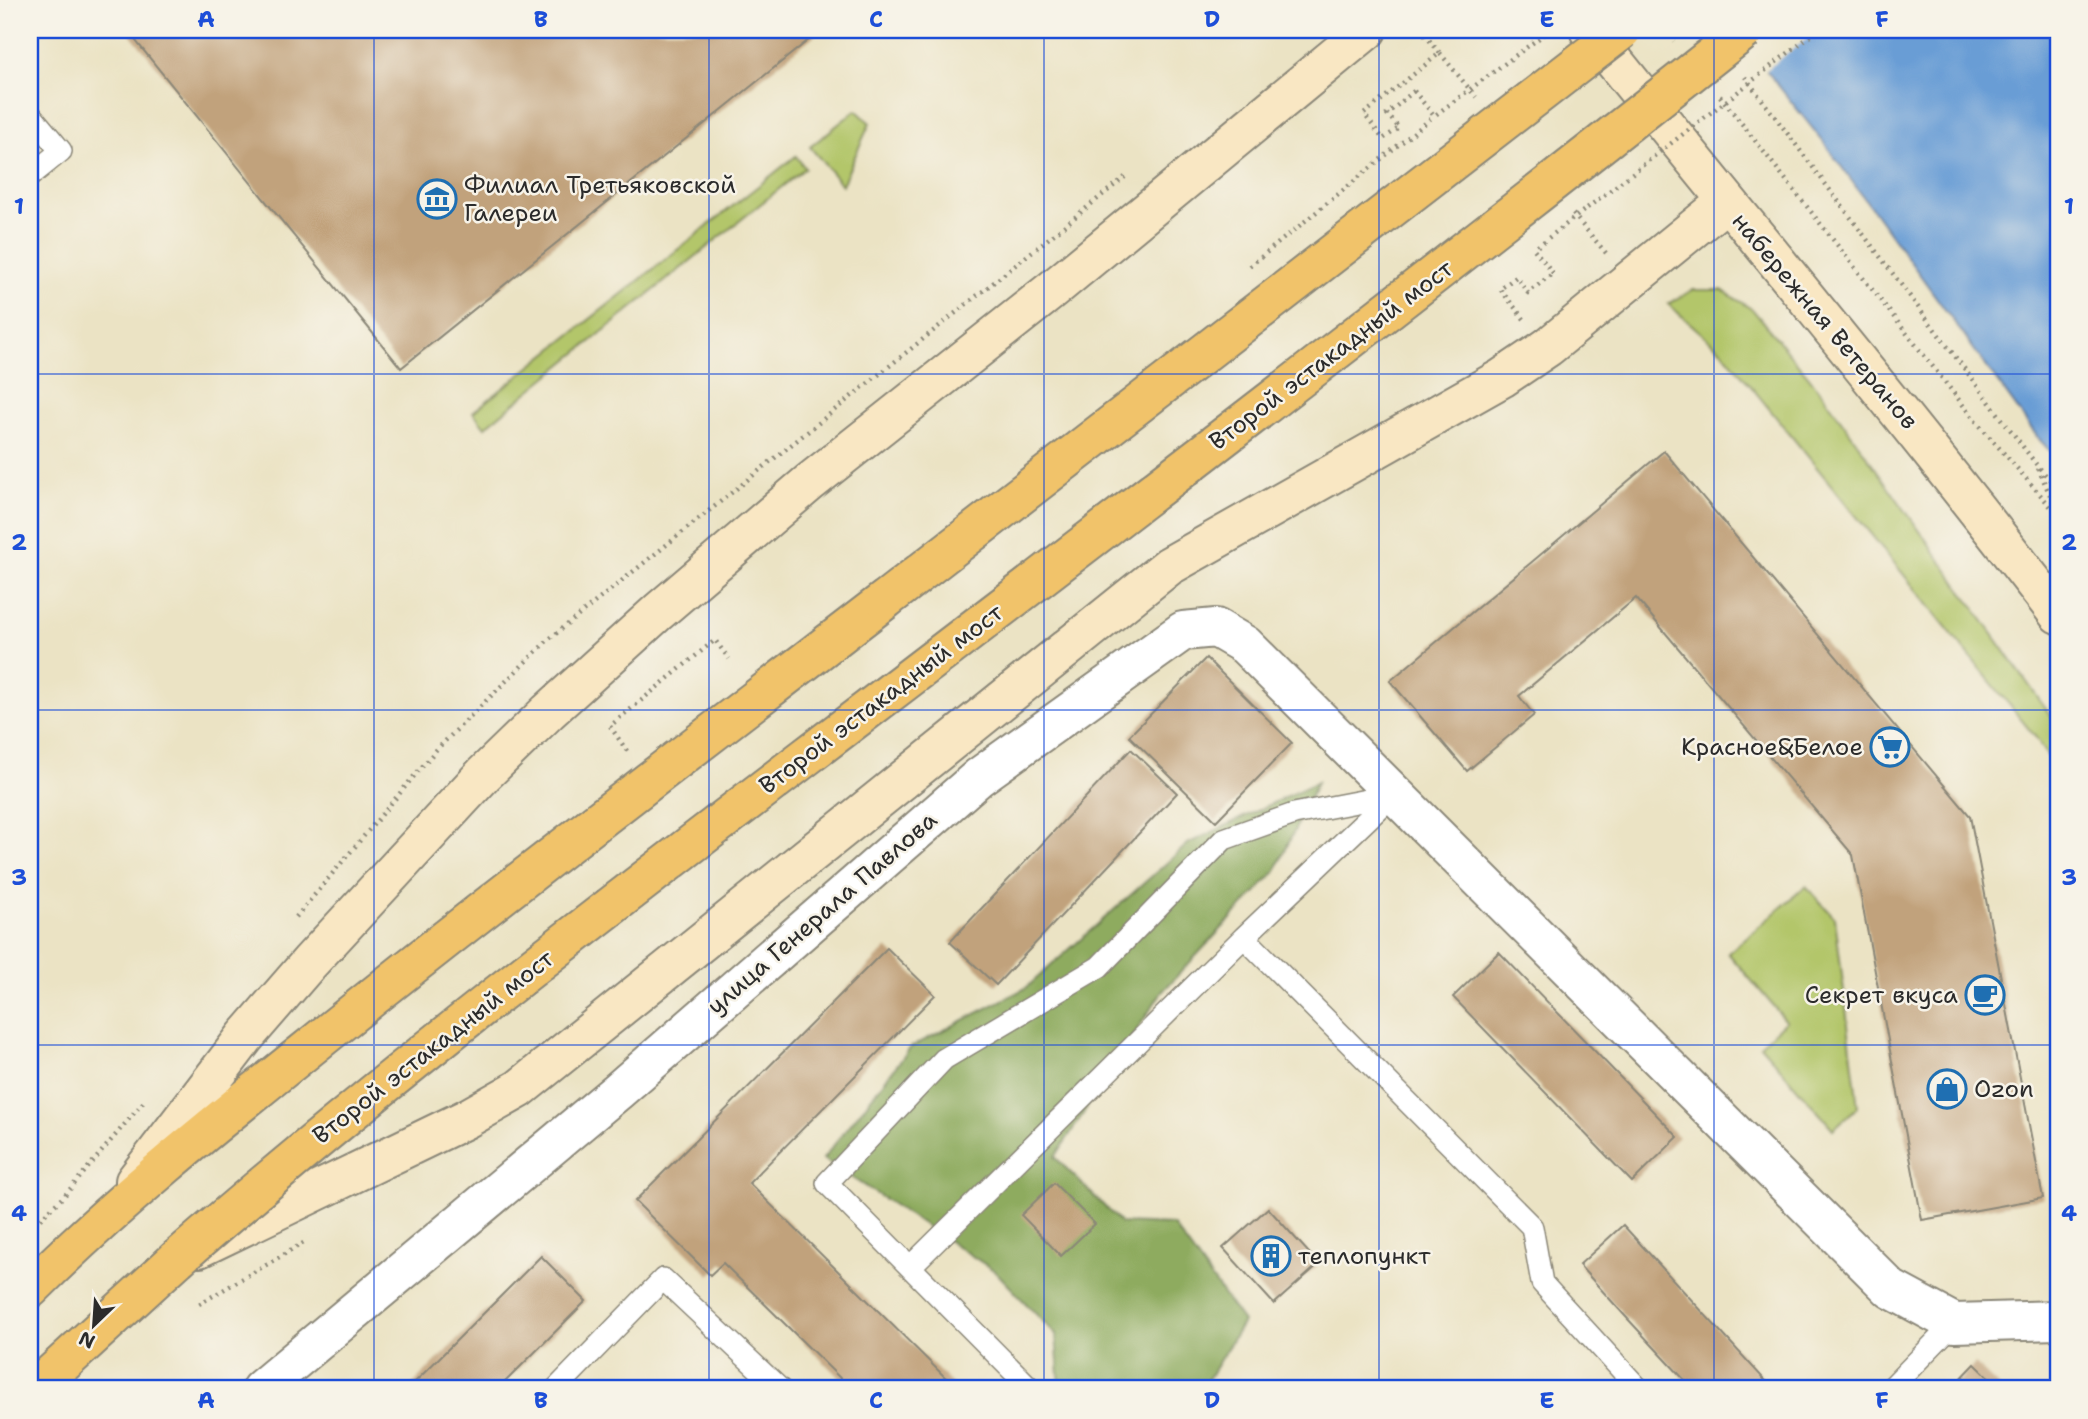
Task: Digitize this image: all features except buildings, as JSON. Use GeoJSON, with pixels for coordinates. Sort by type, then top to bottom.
{"type":"FeatureCollection","features":[{"type":"Feature","properties":{"kind":"main road"},"geometry":{"type":"LineString","coordinates":[[109,1214],[244,1037],[484,774],[658,612],[810,482],[1052,290],[1367,30]]}},
{"type":"Feature","properties":{"kind":"main road","name":"набережная Ветеранов"},"geometry":{"type":"LineString","coordinates":[[1589,30],[1726,202],[1946,468],[2058,614]]}},
{"type":"Feature","properties":{"kind":"main road"},"geometry":{"type":"LineString","coordinates":[[30,1289],[109,1214],[192,1142],[447,938],[1622,30]]}},
{"type":"Feature","properties":{"kind":"main road","name":"Второй эстакадный мост"},"geometry":{"type":"LineString","coordinates":[[34,1389],[177,1259],[332,1125],[524,974],[1456,259],[1745,30]]}},
{"type":"Feature","properties":{"kind":"main road"},"geometry":{"type":"LineString","coordinates":[[177,1259],[466,1119],[519,1089],[1169,566],[1462,403],[1548,347],[1726,202]]}},
{"type":"Feature","properties":{"kind":"street","name":"улица Генерала Павлова"},"geometry":{"type":"LineString","coordinates":[[261,1389],[619,1090],[979,777],[1182,631],[1216,628],[1245,645],[1891,1289],[1954,1323]]}},
{"type":"Feature","properties":{"kind":"street"},"geometry":{"type":"LineString","coordinates":[[1954,1323],[2058,1320]]}},
{"type":"Feature","properties":{"kind":"lane"},"geometry":{"type":"LineString","coordinates":[[30,114],[61,152],[30,176]]}},
{"type":"Feature","properties":{"kind":"lane"},"geometry":{"type":"LineString","coordinates":[[910,1267],[1244,937],[1393,795]]}},
{"type":"Feature","properties":{"kind":"lane"},"geometry":{"type":"LineString","coordinates":[[1031,1389],[827,1183],[944,1059],[1099,967],[1224,839],[1294,814],[1393,795]]}},
{"type":"Feature","properties":{"kind":"lane"},"geometry":{"type":"LineString","coordinates":[[1244,937],[1532,1227],[1542,1283],[1639,1389]]}},
{"type":"Feature","properties":{"kind":"lane"},"geometry":{"type":"LineString","coordinates":[[556,1389],[663,1279],[780,1389]]}},
{"type":"Feature","properties":{"kind":"lane"},"geometry":{"type":"LineString","coordinates":[[1890,1389],[1954,1323]]}},
{"type":"Feature","properties":{"kind":"path"},"geometry":{"type":"LineString","coordinates":[[1421,30],[1440,53],[1364,114],[1384,139],[1398,128],[1387,114],[1414,91],[1434,116],[1550,30]]}},
{"type":"Feature","properties":{"kind":"path"},"geometry":{"type":"LineString","coordinates":[[1665,30],[1681,49]]}},
{"type":"Feature","properties":{"kind":"path"},"geometry":{"type":"LineString","coordinates":[[1500,289],[1516,277],[1528,293],[1553,273],[1534,249],[1818,30]]}},
{"type":"Feature","properties":{"kind":"path"},"geometry":{"type":"LineString","coordinates":[[1737,67],[2036,464],[2058,488]]}},
{"type":"Feature","properties":{"kind":"path"},"geometry":{"type":"LineString","coordinates":[[1714,88],[1974,419],[2058,514]]}},
{"type":"Feature","properties":{"kind":"path"},"geometry":{"type":"LineString","coordinates":[[780,450],[1127,174]]}},
{"type":"Feature","properties":{"kind":"path"},"geometry":{"type":"LineString","coordinates":[[2036,464],[2058,514]]}},
{"type":"Feature","properties":{"kind":"path"},"geometry":{"type":"LineString","coordinates":[[629,752],[611,726],[715,640],[729,659]]}},
{"type":"Feature","properties":{"kind":"path"},"geometry":{"type":"LineString","coordinates":[[30,1229],[65,1195]]}},
{"type":"Feature","properties":{"kind":"green space"},"geometry":{"type":"Polygon","coordinates":[[[856,110],[870,123],[842,185],[810,147],[856,110]]]}},
{"type":"Feature","properties":{"kind":"green space"},"geometry":{"type":"Polygon","coordinates":[[[796,156],[805,168],[485,427],[473,412],[796,156]]]}},
{"type":"Feature","properties":{"kind":"green space"},"geometry":{"type":"Polygon","coordinates":[[[1693,290],[1722,290],[1753,310],[1822,393],[2058,726],[2058,772],[2037,739],[1724,353],[1668,304],[1693,290]]]}},
{"type":"Feature","properties":{"kind":"green space"},"geometry":{"type":"Polygon","coordinates":[[[1317,782],[1275,872],[1161,993],[1055,1157],[1121,1223],[1173,1225],[1243,1322],[1202,1389],[1060,1389],[1056,1335],[995,1271],[823,1159],[911,1047],[1026,988],[1189,843],[1317,782]]]}},
{"type":"Feature","properties":{"kind":"green space"},"geometry":{"type":"Polygon","coordinates":[[[1806,886],[1835,918],[1858,1107],[1833,1129],[1760,1045],[1786,1021],[1728,953],[1806,886]]]}},
{"type":"Feature","properties":{"kind":"water"},"geometry":{"type":"Polygon","coordinates":[[[1734,30],[2058,30],[2058,460],[2039,439],[1825,144],[1734,30]]]}},
{"type":"Feature","properties":{"kind":"pier"},"geometry":{"type":"Polygon","coordinates":[[[1731,30],[1818,30],[1764,72],[1731,30]]]}},
{"type":"Feature","properties":{"kind":"place","name":"Филиал Третьяковской Галереи"},"geometry":{"type":"Point","coordinates":[437,199]}},
{"type":"Feature","properties":{"kind":"place","name":"Красное&Белое"},"geometry":{"type":"Point","coordinates":[1890,747]}},
{"type":"Feature","properties":{"kind":"place","name":"Секрет вкуса"},"geometry":{"type":"Point","coordinates":[1985,995]}},
{"type":"Feature","properties":{"kind":"place","name":"Ozon"},"geometry":{"type":"Point","coordinates":[1947,1089]}},
{"type":"Feature","properties":{"kind":"place","name":"теплопункт"},"geometry":{"type":"Point","coordinates":[1271,1256]}}]}
